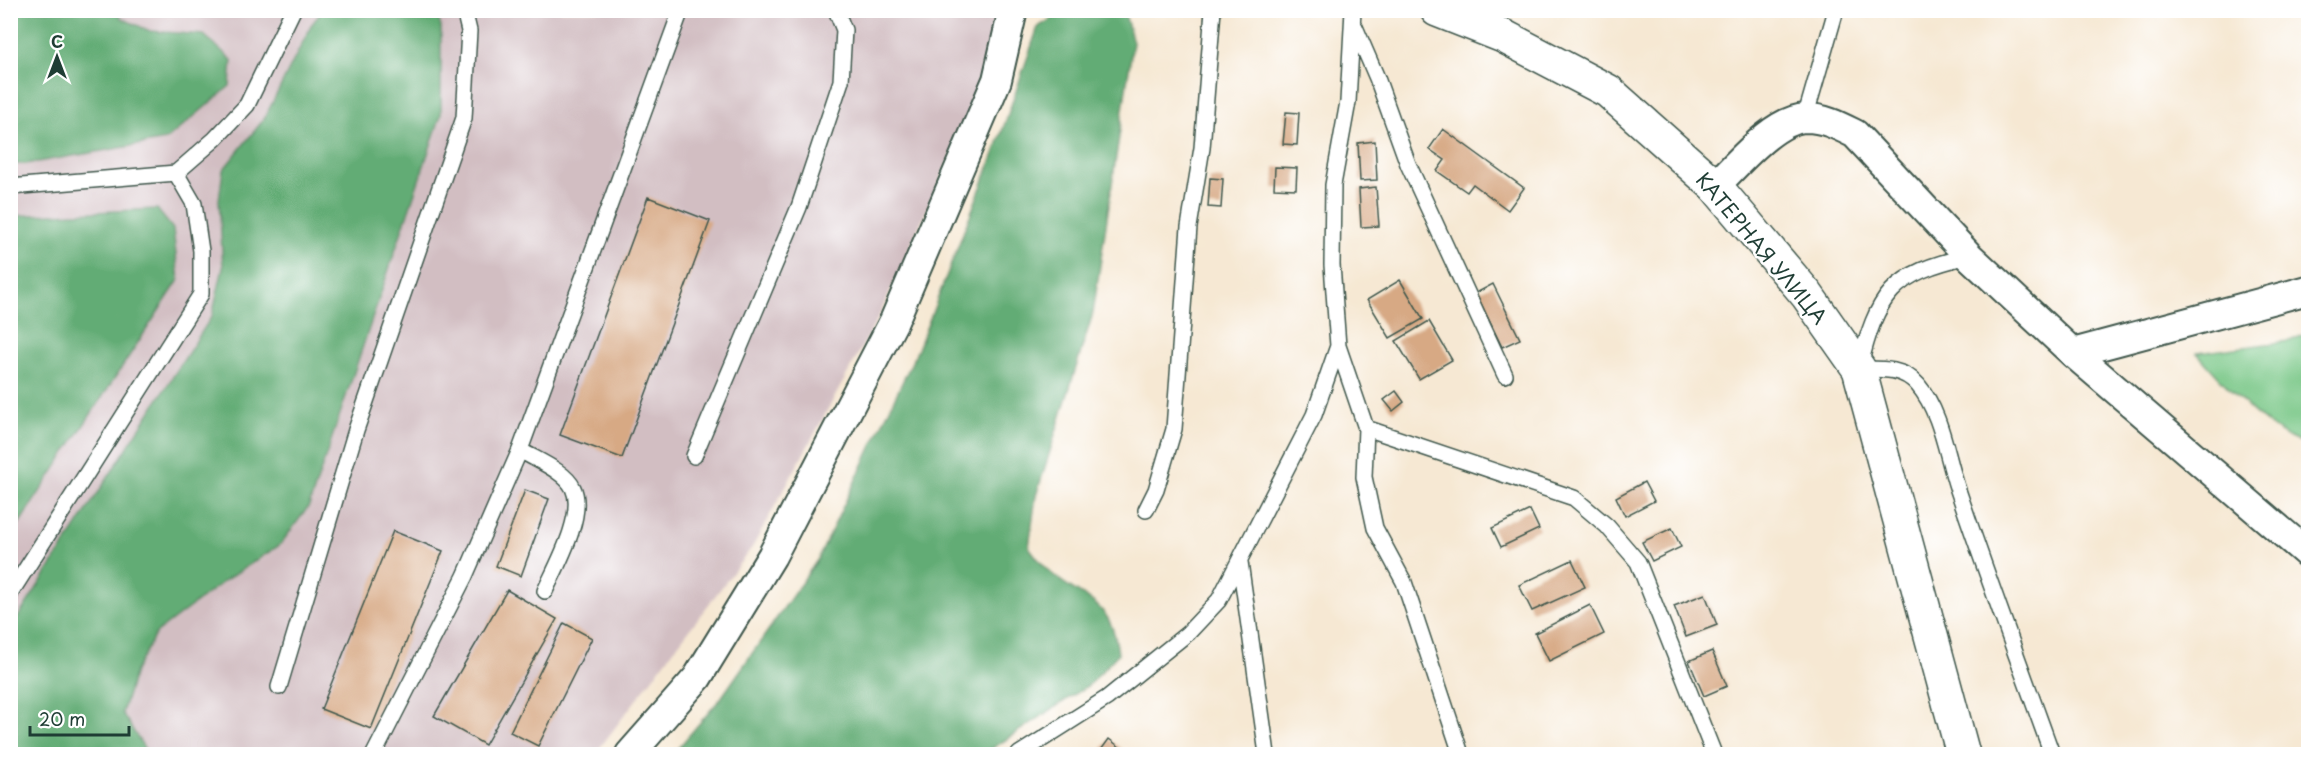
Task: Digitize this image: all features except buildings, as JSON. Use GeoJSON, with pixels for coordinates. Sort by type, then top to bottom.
{"type":"FeatureCollection","features":[{"type":"Feature","properties":{"kind":"main road","name":"КАТЕРНАЯ УЛИЦА"},"geometry":{"type":"LineString","coordinates":[[1437,10],[1503,36],[1608,91],[1714,186],[1807,295],[1859,369],[1963,754]]}},
{"type":"Feature","properties":{"kind":"street"},"geometry":{"type":"LineString","coordinates":[[630,754],[697,678],[772,556],[889,331],[997,80],[1013,10]]}},
{"type":"Feature","properties":{"kind":"street"},"geometry":{"type":"LineString","coordinates":[[1714,186],[1766,136],[1789,123],[1805,118],[1832,122],[1855,134],[1970,256],[2073,354],[2308,554]]}},
{"type":"Feature","properties":{"kind":"street"},"geometry":{"type":"LineString","coordinates":[[2073,354],[2308,290]]}},
{"type":"Feature","properties":{"kind":"lane"},"geometry":{"type":"LineString","coordinates":[[10,187],[176,173],[215,139],[247,105],[293,10]]}},
{"type":"Feature","properties":{"kind":"lane"},"geometry":{"type":"LineString","coordinates":[[279,687],[356,430],[464,118],[469,31],[464,10]]}},
{"type":"Feature","properties":{"kind":"lane"},"geometry":{"type":"LineString","coordinates":[[374,754],[465,576],[520,450],[681,10]]}},
{"type":"Feature","properties":{"kind":"lane"},"geometry":{"type":"LineString","coordinates":[[694,456],[799,207],[841,81],[844,30],[836,10]]}},
{"type":"Feature","properties":{"kind":"lane"},"geometry":{"type":"LineString","coordinates":[[1146,510],[1156,490],[1174,429],[1189,227],[1202,148],[1213,10]]}},
{"type":"Feature","properties":{"kind":"lane"},"geometry":{"type":"LineString","coordinates":[[1805,118],[1836,10]]}},
{"type":"Feature","properties":{"kind":"lane"},"geometry":{"type":"LineString","coordinates":[[1353,18],[1348,102],[1333,185],[1332,265],[1338,346],[1366,428],[1364,477],[1375,528],[1404,582],[1461,754]]}},
{"type":"Feature","properties":{"kind":"lane"},"geometry":{"type":"LineString","coordinates":[[1353,18],[1408,164],[1505,375]]}},
{"type":"Feature","properties":{"kind":"lane"},"geometry":{"type":"LineString","coordinates":[[10,594],[201,294],[201,251],[194,204],[176,173]]}},
{"type":"Feature","properties":{"kind":"lane"},"geometry":{"type":"LineString","coordinates":[[1970,256],[1910,274],[1883,298],[1868,330],[1859,369],[1891,370],[1907,375],[1919,385],[1937,419],[1956,485],[2052,754]]}},
{"type":"Feature","properties":{"kind":"lane"},"geometry":{"type":"LineString","coordinates":[[1019,754],[1107,698],[1188,633],[1219,600],[1314,415],[1338,346]]}},
{"type":"Feature","properties":{"kind":"lane"},"geometry":{"type":"LineString","coordinates":[[1366,428],[1574,498],[1607,526],[1638,562],[1714,754]]}},
{"type":"Feature","properties":{"kind":"lane"},"geometry":{"type":"LineString","coordinates":[[520,450],[564,477],[574,489],[576,502],[571,532],[545,591]]}},
{"type":"Feature","properties":{"kind":"lane"},"geometry":{"type":"LineString","coordinates":[[1240,562],[1267,754]]}},
{"type":"Feature","properties":{"kind":"shaded area"},"geometry":{"type":"Polygon","coordinates":[[[10,11],[995,11],[984,82],[878,318],[753,546],[595,754],[11,754],[10,11]]]}},
{"type":"Feature","properties":{"kind":"green space"},"geometry":{"type":"Polygon","coordinates":[[[11,10],[118,11],[121,18],[150,31],[204,35],[232,60],[230,86],[166,140],[26,164],[11,164],[11,10]]]}},
{"type":"Feature","properties":{"kind":"green space"},"geometry":{"type":"Polygon","coordinates":[[[322,11],[436,11],[441,27],[441,115],[309,506],[280,545],[227,579],[156,633],[135,671],[122,713],[148,754],[11,754],[11,628],[212,316],[223,268],[219,200],[223,170],[264,119],[312,24],[322,11]]]}},
{"type":"Feature","properties":{"kind":"green space"},"geometry":{"type":"Polygon","coordinates":[[[1064,11],[1124,11],[1133,42],[1093,313],[1036,496],[1029,547],[1050,572],[1103,611],[1115,635],[1118,654],[1089,685],[984,754],[673,754],[721,698],[818,559],[918,349],[997,146],[1038,27],[1064,11]]]}},
{"type":"Feature","properties":{"kind":"green space"},"geometry":{"type":"Polygon","coordinates":[[[157,209],[173,229],[179,280],[11,536],[11,216],[157,209]]]}},
{"type":"Feature","properties":{"kind":"green space"},"geometry":{"type":"Polygon","coordinates":[[[2308,333],[2308,445],[2293,440],[2263,420],[2197,353],[2290,341],[2308,333]]]}}]}
